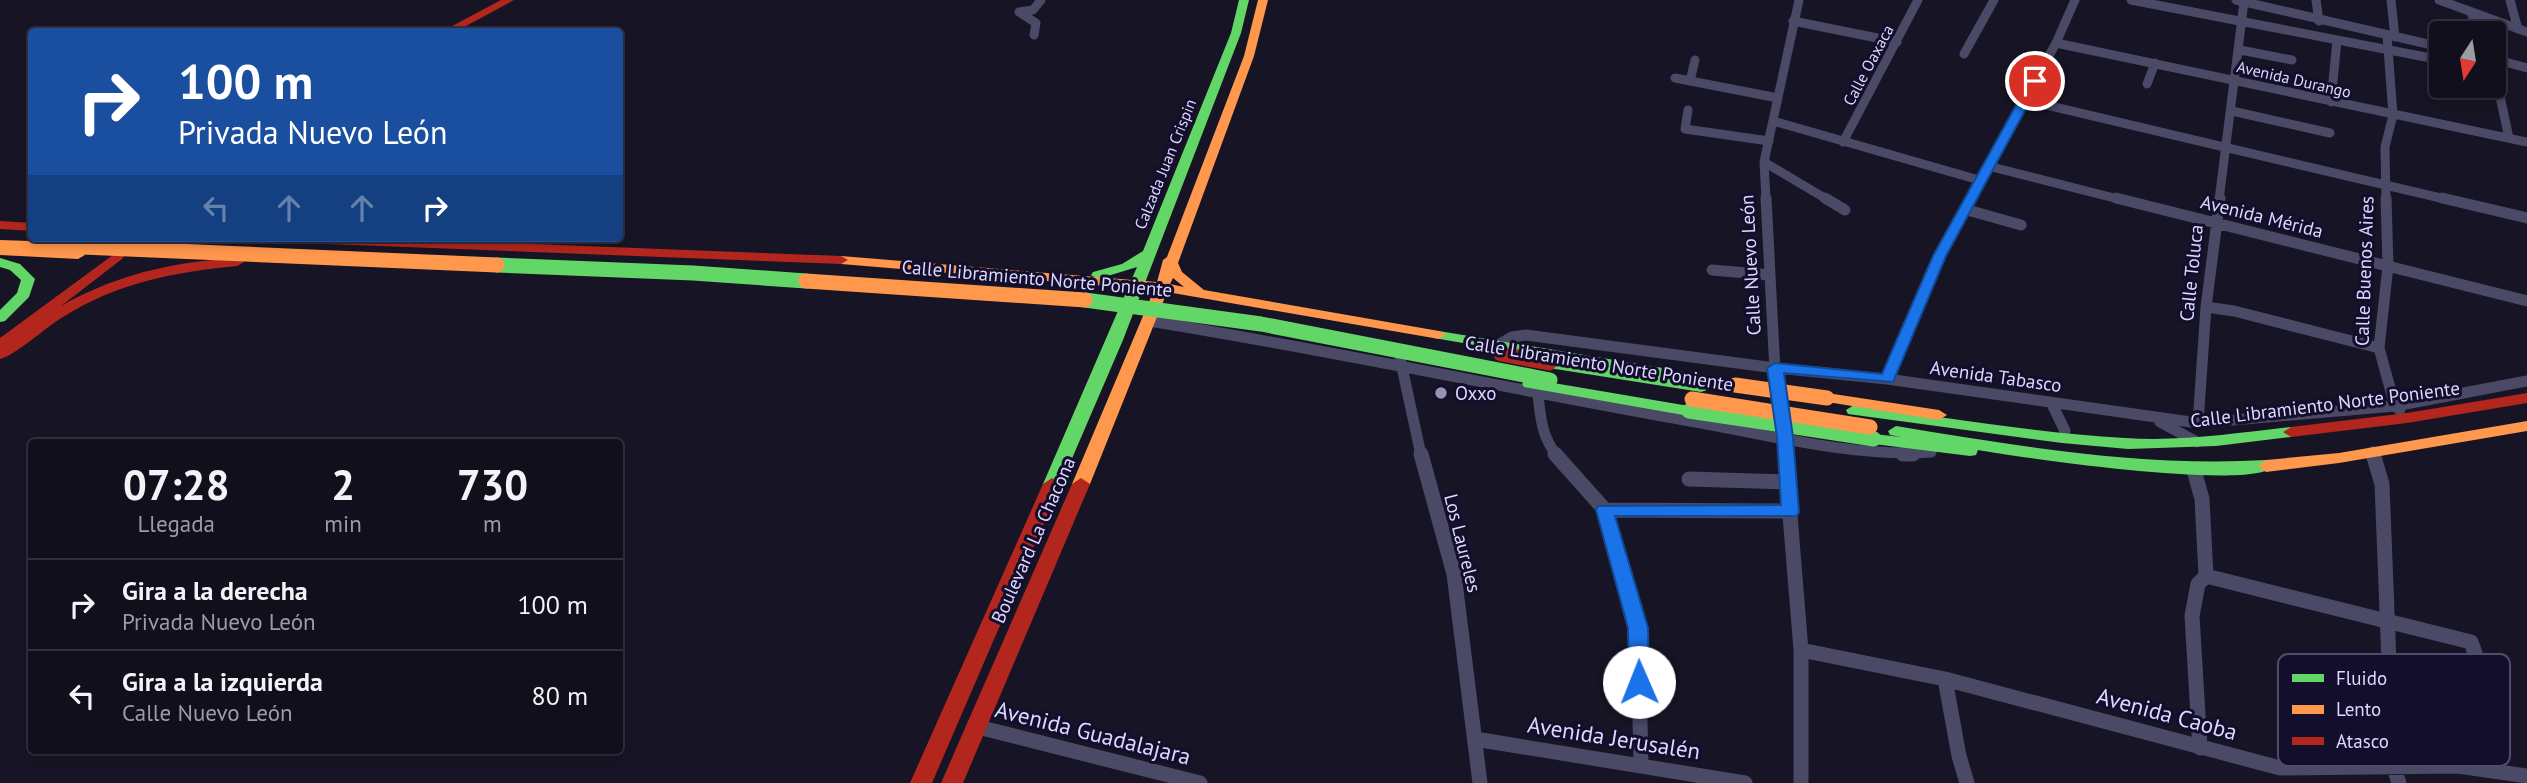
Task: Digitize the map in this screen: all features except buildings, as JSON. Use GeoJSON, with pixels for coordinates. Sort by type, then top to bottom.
{"type":"FeatureCollection","features":[{"type":"Feature","properties":{"kind":"main road"},"geometry":{"type":"LineString","coordinates":[[436,28],[490,0]]}},
{"type":"Feature","properties":{"kind":"main road"},"geometry":{"type":"LineString","coordinates":[[454,28],[509,0]]}},
{"type":"Feature","properties":{"kind":"main road","name":"Calzada Juan Crispin"},"geometry":{"type":"LineString","coordinates":[[1115,340],[1236,33],[1244,0]]}},
{"type":"Feature","properties":{"kind":"main road"},"geometry":{"type":"LineString","coordinates":[[1150,317],[1249,56],[1263,0]]}},
{"type":"Feature","properties":{"kind":"main road"},"geometry":{"type":"LineString","coordinates":[[0,215],[28,215]]}},
{"type":"Feature","properties":{"kind":"main road"},"geometry":{"type":"LineString","coordinates":[[0,225],[28,228]]}},
{"type":"Feature","properties":{"kind":"main road"},"geometry":{"type":"LineString","coordinates":[[0,233],[28,235]]}},
{"type":"Feature","properties":{"kind":"main road"},"geometry":{"type":"LineString","coordinates":[[0,345],[109,256],[121,242]]}},
{"type":"Feature","properties":{"kind":"main road"},"geometry":{"type":"LineString","coordinates":[[0,332],[109,256],[134,242]]}},
{"type":"Feature","properties":{"kind":"main road","name":"Calle Libramiento Norte Poniente"},"geometry":{"type":"LineString","coordinates":[[205,242],[738,263],[990,279],[1229,306],[1550,372],[1933,446],[2031,460],[2060,458]]}},
{"type":"Feature","properties":{"kind":"main road","name":"Calle Libramiento Norte Poniente"},"geometry":{"type":"LineString","coordinates":[[389,242],[799,258],[1162,286],[1735,385],[2065,431],[2128,444]]}},
{"type":"Feature","properties":{"kind":"main road","name":"Calle Libramiento Norte Poniente"},"geometry":{"type":"LineString","coordinates":[[0,244],[693,273],[1072,299],[1236,320],[1550,372]]}},
{"type":"Feature","properties":{"kind":"main road","name":"Calle Libramiento Norte Poniente"},"geometry":{"type":"LineString","coordinates":[[0,251],[762,284],[1045,302],[1126,310],[1150,317],[1241,327],[1511,381],[1694,399],[1854,410],[2062,438],[2128,444],[2197,442],[2407,418],[2527,398]]}},
{"type":"Feature","properties":{"kind":"main road"},"geometry":{"type":"LineString","coordinates":[[1070,279],[1100,275],[1127,267],[1148,254]]}},
{"type":"Feature","properties":{"kind":"main road"},"geometry":{"type":"LineString","coordinates":[[1170,260],[1187,285],[1202,293]]}},
{"type":"Feature","properties":{"kind":"main road"},"geometry":{"type":"LineString","coordinates":[[0,354],[61,310],[114,283],[163,270],[242,261]]}},
{"type":"Feature","properties":{"kind":"main road"},"geometry":{"type":"LineString","coordinates":[[0,262],[24,272],[29,280],[28,289],[19,303],[0,318]]}},
{"type":"Feature","properties":{"kind":"main road","name":"Boulevard La Chacona"},"geometry":{"type":"LineString","coordinates":[[952,783],[1150,317]]}},
{"type":"Feature","properties":{"kind":"main road","name":"Boulevard La Chacona"},"geometry":{"type":"LineString","coordinates":[[921,783],[1115,340]]}},
{"type":"Feature","properties":{"kind":"main road","name":"Calle Libramiento Norte Poniente"},"geometry":{"type":"LineString","coordinates":[[1872,433],[2127,467],[2194,470],[2276,467],[2527,426]]}},
{"type":"Feature","properties":{"kind":"main road"},"geometry":{"type":"LineString","coordinates":[[958,699],[984,703]]}},
{"type":"Feature","properties":{"kind":"street"},"geometry":{"type":"LineString","coordinates":[[1034,35],[1036,23],[1019,12],[1033,10],[1041,0]]}},
{"type":"Feature","properties":{"kind":"street","name":"Calle Nuevo León"},"geometry":{"type":"LineString","coordinates":[[1799,0],[1764,162],[1775,368],[1785,437],[1801,650],[1801,783]]}},
{"type":"Feature","properties":{"kind":"street","name":"Calle Oaxaca"},"geometry":{"type":"LineString","coordinates":[[1843,142],[1917,0]]}},
{"type":"Feature","properties":{"kind":"street"},"geometry":{"type":"LineString","coordinates":[[1964,54],[1994,0]]}},
{"type":"Feature","properties":{"kind":"street"},"geometry":{"type":"LineString","coordinates":[[1887,379],[1940,256],[2056,43],[2076,0]]}},
{"type":"Feature","properties":{"kind":"street"},"geometry":{"type":"LineString","coordinates":[[2131,0],[2429,58]]}},
{"type":"Feature","properties":{"kind":"street"},"geometry":{"type":"LineString","coordinates":[[2316,0],[2319,21]]}},
{"type":"Feature","properties":{"kind":"street","name":"Calle Buenos Aires"},"geometry":{"type":"LineString","coordinates":[[2391,0],[2389,50],[2393,115],[2385,147],[2388,266],[2379,348],[2395,406],[2407,418]]}},
{"type":"Feature","properties":{"kind":"street"},"geometry":{"type":"LineString","coordinates":[[2440,0],[2523,30]]}},
{"type":"Feature","properties":{"kind":"street"},"geometry":{"type":"LineString","coordinates":[[2510,0],[2523,30]]}},
{"type":"Feature","properties":{"kind":"street"},"geometry":{"type":"LineString","coordinates":[[2240,1],[2429,44]]}},
{"type":"Feature","properties":{"kind":"street","name":"Calle Toluca"},"geometry":{"type":"LineString","coordinates":[[2198,423],[2215,223],[2244,22],[2240,1]]}},
{"type":"Feature","properties":{"kind":"street"},"geometry":{"type":"LineString","coordinates":[[2471,12],[2474,21]]}},
{"type":"Feature","properties":{"kind":"street"},"geometry":{"type":"LineString","coordinates":[[1793,21],[1897,42]]}},
{"type":"Feature","properties":{"kind":"street"},"geometry":{"type":"LineString","coordinates":[[2331,102],[2337,40]]}},
{"type":"Feature","properties":{"kind":"street","name":"Avenida Durango"},"geometry":{"type":"LineString","coordinates":[[2056,43],[2527,142]]}},
{"type":"Feature","properties":{"kind":"street"},"geometry":{"type":"LineString","coordinates":[[2240,50],[2291,60]]}},
{"type":"Feature","properties":{"kind":"street"},"geometry":{"type":"LineString","coordinates":[[1690,81],[1695,60]]}},
{"type":"Feature","properties":{"kind":"street"},"geometry":{"type":"LineString","coordinates":[[2147,84],[2155,63]]}},
{"type":"Feature","properties":{"kind":"street"},"geometry":{"type":"LineString","coordinates":[[2506,66],[2527,68]]}},
{"type":"Feature","properties":{"kind":"street"},"geometry":{"type":"LineString","coordinates":[[1675,78],[1778,98]]}},
{"type":"Feature","properties":{"kind":"street"},"geometry":{"type":"LineString","coordinates":[[2501,98],[2509,138]]}},
{"type":"Feature","properties":{"kind":"street"},"geometry":{"type":"LineString","coordinates":[[2025,100],[2527,218]]}},
{"type":"Feature","properties":{"kind":"street"},"geometry":{"type":"LineString","coordinates":[[1688,110],[1685,128],[1769,141]]}},
{"type":"Feature","properties":{"kind":"street"},"geometry":{"type":"LineString","coordinates":[[2232,111],[2330,134]]}},
{"type":"Feature","properties":{"kind":"street"},"geometry":{"type":"LineString","coordinates":[[1773,121],[1979,180]]}},
{"type":"Feature","properties":{"kind":"street"},"geometry":{"type":"LineString","coordinates":[[1764,162],[1845,210]]}},
{"type":"Feature","properties":{"kind":"street","name":"Avenida Mérida"},"geometry":{"type":"LineString","coordinates":[[1988,166],[2527,301]]}},
{"type":"Feature","properties":{"kind":"street"},"geometry":{"type":"LineString","coordinates":[[1965,209],[2021,225]]}},
{"type":"Feature","properties":{"kind":"street"},"geometry":{"type":"LineString","coordinates":[[1712,270],[1770,275]]}},
{"type":"Feature","properties":{"kind":"street"},"geometry":{"type":"LineString","coordinates":[[2206,307],[2234,311],[2379,348]]}},
{"type":"Feature","properties":{"kind":"street","name":"Avenida Tabasco"},"geometry":{"type":"LineString","coordinates":[[1498,345],[1512,337],[1527,335],[1775,368],[1887,379],[2198,423],[2395,406],[2527,381]]}},
{"type":"Feature","properties":{"kind":"street"},"geometry":{"type":"LineString","coordinates":[[1401,361],[1538,394],[1785,437],[1907,454],[1931,452],[1933,446]]}},
{"type":"Feature","properties":{"kind":"street","name":"Los Laureles"},"geometry":{"type":"LineString","coordinates":[[1401,361],[1427,483],[1454,574],[1480,783]]}},
{"type":"Feature","properties":{"kind":"street"},"geometry":{"type":"LineString","coordinates":[[1538,394],[1541,423],[1552,449],[1605,510],[1638,628],[1642,765]]}},
{"type":"Feature","properties":{"kind":"street"},"geometry":{"type":"LineString","coordinates":[[2052,404],[2065,431]]}},
{"type":"Feature","properties":{"kind":"street"},"geometry":{"type":"LineString","coordinates":[[2152,418],[2197,442]]}},
{"type":"Feature","properties":{"kind":"street"},"geometry":{"type":"LineString","coordinates":[[2373,452],[2382,484],[2388,654]]}},
{"type":"Feature","properties":{"kind":"street"},"geometry":{"type":"LineString","coordinates":[[2194,470],[2202,499],[2206,576],[2198,584],[2192,616],[2200,748]]}},
{"type":"Feature","properties":{"kind":"street"},"geometry":{"type":"LineString","coordinates":[[1689,478],[1789,482]]}},
{"type":"Feature","properties":{"kind":"street"},"geometry":{"type":"LineString","coordinates":[[1605,510],[1791,512]]}},
{"type":"Feature","properties":{"kind":"street"},"geometry":{"type":"LineString","coordinates":[[2206,576],[2471,642],[2475,654]]}},
{"type":"Feature","properties":{"kind":"street","name":"Avenida Caoba"},"geometry":{"type":"LineString","coordinates":[[1801,650],[1945,679],[2280,768],[2355,766]]}},
{"type":"Feature","properties":{"kind":"street"},"geometry":{"type":"LineString","coordinates":[[1945,679],[1967,783]]}},
{"type":"Feature","properties":{"kind":"street","name":"Avenida Guadalajara"},"geometry":{"type":"LineString","coordinates":[[974,726],[1200,783]]}},
{"type":"Feature","properties":{"kind":"street","name":"Avenida Jerusalén"},"geometry":{"type":"LineString","coordinates":[[1475,739],[1745,783]]}},
{"type":"Feature","properties":{"kind":"street"},"geometry":{"type":"LineString","coordinates":[[2393,766],[2399,783]]}},
{"type":"Feature","properties":{"kind":"street","name":"Avenida Caoba"},"geometry":{"type":"LineString","coordinates":[[2458,766],[2527,776]]}},
{"type":"Feature","properties":{"kind":"traffic: fast"},"geometry":{"type":"LineString","coordinates":[[1052,484],[1115,340],[1236,33],[1244,0]]}},
{"type":"Feature","properties":{"kind":"traffic: fast"},"geometry":{"type":"LineString","coordinates":[[1098,275],[1127,267],[1148,254]]}},
{"type":"Feature","properties":{"kind":"traffic: fast"},"geometry":{"type":"LineString","coordinates":[[0,262],[15,267],[28,279],[24,294],[0,318]]}},
{"type":"Feature","properties":{"kind":"traffic: fast"},"geometry":{"type":"LineString","coordinates":[[497,265],[693,273],[806,281]]}},
{"type":"Feature","properties":{"kind":"traffic: fast"},"geometry":{"type":"LineString","coordinates":[[1085,300],[1261,324],[1550,380]]}},
{"type":"Feature","properties":{"kind":"traffic: fast"},"geometry":{"type":"LineString","coordinates":[[1439,335],[1735,385]]}},
{"type":"Feature","properties":{"kind":"traffic: fast"},"geometry":{"type":"LineString","coordinates":[[1549,363],[1701,387]]}},
{"type":"Feature","properties":{"kind":"traffic: fast"},"geometry":{"type":"LineString","coordinates":[[1530,384],[1689,411]]}},
{"type":"Feature","properties":{"kind":"traffic: fast"},"geometry":{"type":"LineString","coordinates":[[1854,410],[2062,438],[2128,444],[2216,441],[2291,432]]}},
{"type":"Feature","properties":{"kind":"traffic: fast"},"geometry":{"type":"LineString","coordinates":[[1689,411],[1874,439]]}},
{"type":"Feature","properties":{"kind":"traffic: fast"},"geometry":{"type":"LineString","coordinates":[[1896,431],[2034,454],[2126,465],[2172,468],[2266,466]]}},
{"type":"Feature","properties":{"kind":"traffic: fast"},"geometry":{"type":"LineString","coordinates":[[1874,439],[1970,451]]}},
{"type":"Feature","properties":{"kind":"traffic: slow"},"geometry":{"type":"LineString","coordinates":[[1081,484],[1152,314],[1249,56],[1263,0]]}},
{"type":"Feature","properties":{"kind":"traffic: slow"},"geometry":{"type":"LineString","coordinates":[[0,244],[59,246]]}},
{"type":"Feature","properties":{"kind":"traffic: slow"},"geometry":{"type":"LineString","coordinates":[[59,246],[497,265]]}},
{"type":"Feature","properties":{"kind":"traffic: slow"},"geometry":{"type":"LineString","coordinates":[[0,251],[78,255]]}},
{"type":"Feature","properties":{"kind":"traffic: slow"},"geometry":{"type":"LineString","coordinates":[[841,260],[1137,283],[1439,335]]}},
{"type":"Feature","properties":{"kind":"traffic: slow"},"geometry":{"type":"LineString","coordinates":[[1170,260],[1176,274],[1197,290]]}},
{"type":"Feature","properties":{"kind":"traffic: slow"},"geometry":{"type":"LineString","coordinates":[[806,281],[1085,300]]}},
{"type":"Feature","properties":{"kind":"traffic: slow"},"geometry":{"type":"LineString","coordinates":[[1735,385],[1827,398]]}},
{"type":"Feature","properties":{"kind":"traffic: slow"},"geometry":{"type":"LineString","coordinates":[[1827,398],[1939,415]]}},
{"type":"Feature","properties":{"kind":"traffic: slow"},"geometry":{"type":"LineString","coordinates":[[1692,399],[1870,427]]}},
{"type":"Feature","properties":{"kind":"traffic: slow"},"geometry":{"type":"LineString","coordinates":[[2266,466],[2339,458],[2527,426]]}},
{"type":"Feature","properties":{"kind":"traffic: jam"},"geometry":{"type":"LineString","coordinates":[[454,28],[509,0]]}},
{"type":"Feature","properties":{"kind":"traffic: jam"},"geometry":{"type":"LineString","coordinates":[[0,225],[28,227]]}},
{"type":"Feature","properties":{"kind":"traffic: jam"},"geometry":{"type":"LineString","coordinates":[[379,242],[841,260]]}},
{"type":"Feature","properties":{"kind":"traffic: jam"},"geometry":{"type":"LineString","coordinates":[[0,345],[117,256]]}},
{"type":"Feature","properties":{"kind":"traffic: jam"},"geometry":{"type":"LineString","coordinates":[[0,354],[58,313],[111,287],[138,277],[167,271],[237,262]]}},
{"type":"Feature","properties":{"kind":"traffic: jam"},"geometry":{"type":"LineString","coordinates":[[1501,354],[1549,363]]}},
{"type":"Feature","properties":{"kind":"traffic: jam"},"geometry":{"type":"LineString","coordinates":[[2291,432],[2407,418],[2527,398]]}},
{"type":"Feature","properties":{"kind":"traffic: jam"},"geometry":{"type":"LineString","coordinates":[[921,783],[1052,484]]}},
{"type":"Feature","properties":{"kind":"traffic: jam"},"geometry":{"type":"LineString","coordinates":[[952,783],[1081,484]]}},
{"type":"Feature","properties":{"kind":"place","name":"Oxxo"},"geometry":{"type":"Point","coordinates":[1441,393]}},
{"type":"Feature","properties":{"kind":"route"},"geometry":{"type":"LineString","coordinates":[[1639,682],[1638,628],[1605,510],[1791,512],[1785,437],[1775,368],[1887,379],[1940,256],[2035,81]]}}]}
